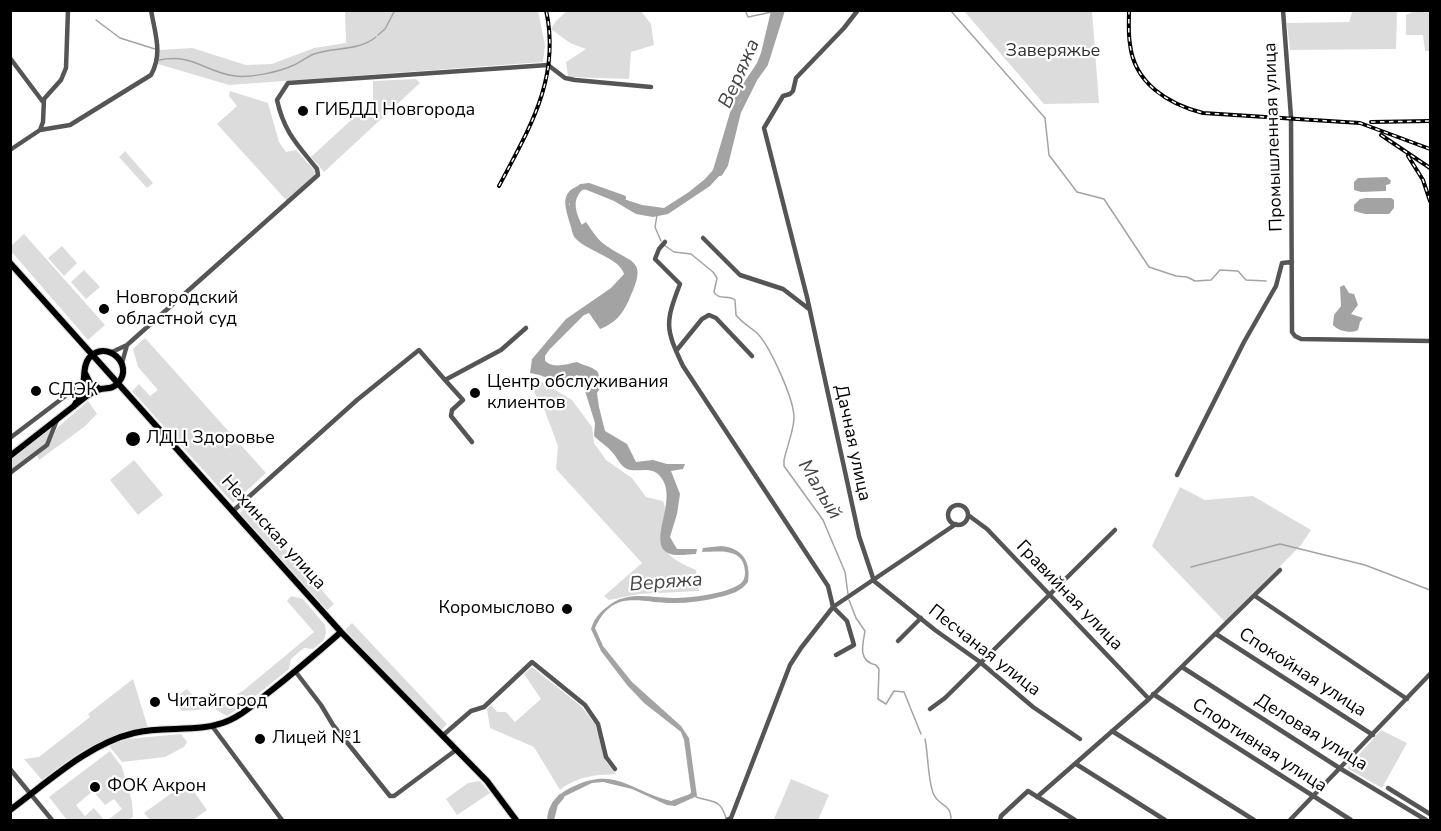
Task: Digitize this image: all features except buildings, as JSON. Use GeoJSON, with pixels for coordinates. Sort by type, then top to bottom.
{"type":"FeatureCollection","features":[{"type":"Feature","properties":{"kind":"main road","name":"Нехинская улица"},"geometry":{"type":"LineString","coordinates":[[10,263],[341,632],[493,788],[516,820]]}},
{"type":"Feature","properties":{"kind":"main road"},"geometry":{"type":"LineString","coordinates":[[10,456],[74,406],[101,389],[110,388],[118,383],[123,374],[122,363],[112,352],[101,351],[92,355],[86,365],[74,406]]}},
{"type":"Feature","properties":{"kind":"main road"},"geometry":{"type":"LineString","coordinates":[[85,373],[90,383],[101,389]]}},
{"type":"Feature","properties":{"kind":"main road"},"geometry":{"type":"LineString","coordinates":[[10,810],[90,753],[120,737],[149,730],[212,726],[230,720],[241,714],[341,632]]}},
{"type":"Feature","properties":{"kind":"street"},"geometry":{"type":"LineString","coordinates":[[40,130],[44,118],[45,96],[61,80],[66,68],[68,10]]}},
{"type":"Feature","properties":{"kind":"street"},"geometry":{"type":"LineString","coordinates":[[10,150],[40,130],[70,125],[151,75],[156,66],[159,48],[150,10]]}},
{"type":"Feature","properties":{"kind":"street","name":"Промышленная улица"},"geometry":{"type":"LineString","coordinates":[[1283,10],[1291,117],[1292,330],[1298,338],[1431,341]]}},
{"type":"Feature","properties":{"kind":"street","name":"Дачная улица"},"geometry":{"type":"LineString","coordinates":[[858,11],[796,78],[794,91],[783,96],[764,128],[809,309],[859,536],[874,581]]}},
{"type":"Feature","properties":{"kind":"street"},"geometry":{"type":"LineString","coordinates":[[10,58],[43,102]]}},
{"type":"Feature","properties":{"kind":"street"},"geometry":{"type":"LineString","coordinates":[[112,352],[127,345],[318,175],[317,169],[288,134],[280,113],[277,100],[288,83],[548,65],[565,78],[651,87]]}},
{"type":"Feature","properties":{"kind":"street"},"geometry":{"type":"LineString","coordinates":[[703,238],[740,275],[783,289],[809,309]]}},
{"type":"Feature","properties":{"kind":"street"},"geometry":{"type":"LineString","coordinates":[[665,242],[655,259],[680,284],[669,313],[668,328],[675,351],[825,579],[833,607],[847,621],[854,645],[836,655]]}},
{"type":"Feature","properties":{"kind":"street"},"geometry":{"type":"LineString","coordinates":[[1177,475],[1244,342],[1276,286],[1282,263],[1292,262]]}},
{"type":"Feature","properties":{"kind":"street"},"geometry":{"type":"LineString","coordinates":[[675,351],[702,319],[709,315],[716,318],[752,356]]}},
{"type":"Feature","properties":{"kind":"street"},"geometry":{"type":"LineString","coordinates":[[445,380],[501,350],[526,328]]}},
{"type":"Feature","properties":{"kind":"street"},"geometry":{"type":"LineString","coordinates":[[122,363],[127,345]]}},
{"type":"Feature","properties":{"kind":"street"},"geometry":{"type":"LineString","coordinates":[[233,511],[350,406],[418,350],[463,400],[452,410],[451,416],[472,442]]}},
{"type":"Feature","properties":{"kind":"street"},"geometry":{"type":"LineString","coordinates":[[10,438],[79,389]]}},
{"type":"Feature","properties":{"kind":"street"},"geometry":{"type":"LineString","coordinates":[[10,473],[47,445],[57,420]]}},
{"type":"Feature","properties":{"kind":"street"},"geometry":{"type":"LineString","coordinates":[[727,820],[731,818],[735,809],[790,665],[801,648],[833,607],[956,524],[964,523],[968,515],[963,506],[954,506],[950,509],[948,517],[956,524]]}},
{"type":"Feature","properties":{"kind":"street","name":"Гравийная улица"},"geometry":{"type":"LineString","coordinates":[[968,515],[987,529],[1149,699]]}},
{"type":"Feature","properties":{"kind":"street"},"geometry":{"type":"LineString","coordinates":[[930,708],[945,698],[1115,530]]}},
{"type":"Feature","properties":{"kind":"street"},"geometry":{"type":"LineString","coordinates":[[1037,797],[1149,699],[1280,570]]}},
{"type":"Feature","properties":{"kind":"street","name":"Песчаная улица"},"geometry":{"type":"LineString","coordinates":[[874,581],[980,662],[1034,707],[1080,739]]}},
{"type":"Feature","properties":{"kind":"street"},"geometry":{"type":"LineString","coordinates":[[1255,596],[1407,699]]}},
{"type":"Feature","properties":{"kind":"street"},"geometry":{"type":"LineString","coordinates":[[897,640],[921,618]]}},
{"type":"Feature","properties":{"kind":"street","name":"Спокойная улица"},"geometry":{"type":"LineString","coordinates":[[1216,634],[1373,735]]}},
{"type":"Feature","properties":{"kind":"street"},"geometry":{"type":"LineString","coordinates":[[442,736],[471,711],[484,707],[532,662],[585,705],[598,724],[606,757],[615,769]]}},
{"type":"Feature","properties":{"kind":"street","name":"Деловая улица"},"geometry":{"type":"LineString","coordinates":[[1182,668],[1426,820]]}},
{"type":"Feature","properties":{"kind":"street"},"geometry":{"type":"LineString","coordinates":[[295,671],[333,725],[390,796],[394,796],[456,750]]}},
{"type":"Feature","properties":{"kind":"street"},"geometry":{"type":"LineString","coordinates":[[1290,820],[1431,674]]}},
{"type":"Feature","properties":{"kind":"street","name":"Спортивная улица"},"geometry":{"type":"LineString","coordinates":[[1153,694],[1351,820]]}},
{"type":"Feature","properties":{"kind":"street"},"geometry":{"type":"LineString","coordinates":[[212,726],[282,820]]}},
{"type":"Feature","properties":{"kind":"street"},"geometry":{"type":"LineString","coordinates":[[1112,731],[1254,820]]}},
{"type":"Feature","properties":{"kind":"street"},"geometry":{"type":"LineString","coordinates":[[1076,764],[1165,820]]}},
{"type":"Feature","properties":{"kind":"street"},"geometry":{"type":"LineString","coordinates":[[10,769],[52,820]]}},
{"type":"Feature","properties":{"kind":"street"},"geometry":{"type":"LineString","coordinates":[[1388,788],[1431,814]]}},
{"type":"Feature","properties":{"kind":"street"},"geometry":{"type":"LineString","coordinates":[[1000,820],[1001,816],[1028,791],[1075,820]]}},
{"type":"Feature","properties":{"kind":"green space"},"geometry":{"type":"Polygon","coordinates":[[[1353,10],[1397,11],[1396,49],[1290,50],[1287,23],[1349,22],[1353,10]]]}},
{"type":"Feature","properties":{"kind":"green space"},"geometry":{"type":"Polygon","coordinates":[[[345,11],[538,11],[545,45],[543,62],[229,85],[158,64],[159,50],[192,48],[246,65],[272,64],[314,48],[346,43],[345,11]]]}},
{"type":"Feature","properties":{"kind":"green space"},"geometry":{"type":"Polygon","coordinates":[[[567,11],[641,11],[651,24],[654,45],[631,52],[629,79],[568,77],[566,62],[586,49],[570,43],[551,29],[567,11]]]}},
{"type":"Feature","properties":{"kind":"green space","name":"Заверяжье"},"geometry":{"type":"Polygon","coordinates":[[[964,11],[1092,11],[1099,103],[1044,104],[964,11]]]}},
{"type":"Feature","properties":{"kind":"green space"},"geometry":{"type":"Polygon","coordinates":[[[1415,11],[1430,11],[1430,51],[1425,51],[1423,35],[1406,35],[1406,15],[1415,11]]]}},
{"type":"Feature","properties":{"kind":"green space"},"geometry":{"type":"Polygon","coordinates":[[[416,79],[420,83],[324,172],[311,157],[373,100],[373,81],[416,79]]]}},
{"type":"Feature","properties":{"kind":"green space"},"geometry":{"type":"Polygon","coordinates":[[[230,91],[268,103],[279,142],[286,152],[296,150],[315,171],[314,177],[287,201],[217,124],[237,106],[229,96],[230,91]]]}},
{"type":"Feature","properties":{"kind":"green space"},"geometry":{"type":"Polygon","coordinates":[[[125,151],[153,183],[147,188],[119,157],[125,151]]]}},
{"type":"Feature","properties":{"kind":"green space"},"geometry":{"type":"Polygon","coordinates":[[[24,234],[105,325],[88,340],[11,251],[11,246],[24,234]]]}},
{"type":"Feature","properties":{"kind":"green space"},"geometry":{"type":"Polygon","coordinates":[[[62,246],[77,263],[64,276],[48,258],[62,246]]]}},
{"type":"Feature","properties":{"kind":"green space"},"geometry":{"type":"Polygon","coordinates":[[[84,270],[100,287],[86,299],[71,282],[84,270]]]}},
{"type":"Feature","properties":{"kind":"green space"},"geometry":{"type":"Polygon","coordinates":[[[145,338],[266,473],[233,503],[132,391],[139,384],[150,396],[158,390],[138,367],[133,349],[145,338]]]}},
{"type":"Feature","properties":{"kind":"green space"},"geometry":{"type":"Polygon","coordinates":[[[532,376],[572,400],[592,427],[594,443],[606,460],[632,478],[646,497],[663,501],[665,506],[664,547],[672,557],[696,570],[699,591],[639,594],[609,600],[604,596],[642,563],[556,469],[558,446],[545,411],[526,379],[532,376]]]}},
{"type":"Feature","properties":{"kind":"green space"},"geometry":{"type":"Polygon","coordinates":[[[88,401],[97,414],[84,427],[39,460],[37,455],[48,446],[57,428],[88,401]]]}},
{"type":"Feature","properties":{"kind":"green space"},"geometry":{"type":"Polygon","coordinates":[[[52,427],[45,445],[11,471],[11,459],[52,427]]]}},
{"type":"Feature","properties":{"kind":"green space"},"geometry":{"type":"Polygon","coordinates":[[[134,460],[163,495],[138,515],[110,480],[134,460]]]}},
{"type":"Feature","properties":{"kind":"green space"},"geometry":{"type":"Polygon","coordinates":[[[1180,487],[1205,500],[1253,496],[1311,530],[1301,545],[1225,622],[1152,546],[1180,487]]]}},
{"type":"Feature","properties":{"kind":"green space"},"geometry":{"type":"Polygon","coordinates":[[[247,506],[334,604],[327,610],[240,513],[247,506]]]}},
{"type":"Feature","properties":{"kind":"green space"},"geometry":{"type":"Polygon","coordinates":[[[291,596],[303,599],[325,625],[324,640],[313,649],[304,648],[291,659],[289,669],[227,716],[215,709],[244,690],[314,632],[287,601],[291,596]]]}},
{"type":"Feature","properties":{"kind":"green space"},"geometry":{"type":"Polygon","coordinates":[[[352,623],[447,724],[440,731],[345,630],[352,623]]]}},
{"type":"Feature","properties":{"kind":"green space"},"geometry":{"type":"Polygon","coordinates":[[[532,667],[582,707],[595,724],[606,762],[616,774],[587,777],[560,790],[534,747],[490,728],[487,709],[491,705],[497,712],[506,712],[515,722],[541,699],[524,674],[532,667]]]}},
{"type":"Feature","properties":{"kind":"green space"},"geometry":{"type":"Polygon","coordinates":[[[133,679],[148,728],[116,736],[91,746],[42,780],[24,759],[39,757],[90,717],[88,714],[133,679]]]}},
{"type":"Feature","properties":{"kind":"green space"},"geometry":{"type":"Polygon","coordinates":[[[187,689],[192,695],[211,701],[213,705],[198,710],[182,711],[173,699],[187,689]]]}},
{"type":"Feature","properties":{"kind":"green space"},"geometry":{"type":"Polygon","coordinates":[[[1381,730],[1407,743],[1382,788],[1347,768],[1381,730]]]}},
{"type":"Feature","properties":{"kind":"green space"},"geometry":{"type":"Polygon","coordinates":[[[181,734],[187,742],[184,747],[165,757],[122,762],[109,746],[127,739],[181,734]]]}},
{"type":"Feature","properties":{"kind":"green space","name":"ФОК Акрон"},"geometry":{"type":"Polygon","coordinates":[[[110,751],[122,767],[132,802],[133,817],[128,820],[108,820],[122,809],[114,799],[105,805],[93,791],[76,805],[85,816],[94,808],[104,820],[67,820],[49,797],[110,751]]]}},
{"type":"Feature","properties":{"kind":"green space"},"geometry":{"type":"Polygon","coordinates":[[[791,779],[829,795],[818,820],[774,819],[791,779]]]}},
{"type":"Feature","properties":{"kind":"green space"},"geometry":{"type":"Polygon","coordinates":[[[480,781],[490,793],[457,815],[446,799],[468,783],[480,781]]]}},
{"type":"Feature","properties":{"kind":"green space"},"geometry":{"type":"Polygon","coordinates":[[[187,782],[207,810],[193,820],[150,820],[144,813],[187,782]]]}},
{"type":"Feature","properties":{"kind":"shaded area"},"geometry":{"type":"Polygon","coordinates":[[[771,11],[781,11],[763,69],[752,81],[739,103],[724,166],[721,174],[710,186],[668,214],[653,217],[636,214],[614,201],[582,188],[575,192],[569,204],[578,227],[586,222],[601,242],[635,264],[637,276],[629,300],[618,318],[600,329],[589,313],[584,315],[549,350],[545,361],[556,365],[577,362],[598,372],[601,387],[597,393],[605,431],[627,444],[636,462],[653,460],[667,464],[685,464],[683,469],[671,471],[680,494],[670,537],[677,549],[697,549],[696,554],[675,555],[668,553],[662,547],[660,539],[667,495],[665,484],[659,475],[648,470],[625,468],[594,436],[595,423],[581,378],[577,375],[558,381],[530,373],[532,359],[566,319],[611,288],[624,274],[621,268],[610,259],[575,238],[566,206],[566,196],[581,185],[642,205],[664,208],[705,179],[713,170],[735,96],[761,53],[771,11]]]}},
{"type":"Feature","properties":{"kind":"shaded area"},"geometry":{"type":"Polygon","coordinates":[[[1387,177],[1391,181],[1386,185],[1386,191],[1354,190],[1354,182],[1358,178],[1387,177]]]}},
{"type":"Feature","properties":{"kind":"shaded area"},"geometry":{"type":"Polygon","coordinates":[[[1391,198],[1394,200],[1394,208],[1389,214],[1365,214],[1354,211],[1354,205],[1360,199],[1391,198]]]}},
{"type":"Feature","properties":{"kind":"shaded area"},"geometry":{"type":"Polygon","coordinates":[[[1344,285],[1349,293],[1354,294],[1358,305],[1351,314],[1363,318],[1358,330],[1352,332],[1338,329],[1333,325],[1334,315],[1341,306],[1340,287],[1344,285]]]}},
{"type":"Feature","properties":{"kind":"shaded area"},"geometry":{"type":"Polygon","coordinates":[[[729,547],[740,553],[747,562],[748,582],[739,590],[720,597],[691,602],[628,600],[610,607],[602,615],[595,628],[603,646],[632,682],[681,726],[689,738],[697,796],[675,806],[667,805],[632,789],[603,782],[592,783],[559,799],[550,820],[547,820],[553,801],[560,794],[570,788],[599,779],[622,782],[671,801],[690,794],[684,740],[681,732],[644,703],[627,685],[601,651],[591,629],[595,619],[602,612],[622,598],[698,596],[717,593],[740,584],[745,572],[740,558],[730,553],[702,552],[703,548],[729,547]]]}},
{"type":"Feature","properties":{"kind":"waterway"},"geometry":{"type":"LineString","coordinates":[[378,35],[385,29],[395,10]]}},
{"type":"Feature","properties":{"kind":"waterway"},"geometry":{"type":"LineString","coordinates":[[745,10],[748,17],[772,12]]}},
{"type":"Feature","properties":{"kind":"waterway","name":"Веряжа"},"geometry":{"type":"LineString","coordinates":[[720,173],[725,165],[738,112],[755,78],[765,64],[782,10]]}},
{"type":"Feature","properties":{"kind":"waterway"},"geometry":{"type":"LineString","coordinates":[[950,10],[1045,118],[1049,155],[1077,192],[1104,199],[1149,267],[1195,281],[1211,280],[1220,270],[1238,271],[1246,280],[1266,281]]}},
{"type":"Feature","properties":{"kind":"waterway"},"geometry":{"type":"LineString","coordinates":[[96,20],[120,38],[155,49]]}},
{"type":"Feature","properties":{"kind":"waterway"},"geometry":{"type":"LineString","coordinates":[[159,60],[181,59],[224,74],[249,76],[281,70],[314,54],[362,45],[376,37]]}},
{"type":"Feature","properties":{"kind":"waterway","name":"Веряжа"},"geometry":{"type":"LineString","coordinates":[[582,232],[573,209],[574,197],[581,187],[589,186],[623,198]]}},
{"type":"Feature","properties":{"kind":"waterway","name":"Малый"},"geometry":{"type":"LineString","coordinates":[[657,215],[655,227],[661,241]]}},
{"type":"Feature","properties":{"kind":"waterway","name":"Малый"},"geometry":{"type":"LineString","coordinates":[[664,245],[674,252],[691,254],[713,272],[717,278],[714,292],[716,295],[735,300],[736,315],[757,333],[775,361],[786,387],[794,419],[784,466],[823,520],[845,572],[848,594]]}},
{"type":"Feature","properties":{"kind":"waterway"},"geometry":{"type":"LineString","coordinates":[[1191,567],[1280,544],[1365,565],[1430,590]]}},
{"type":"Feature","properties":{"kind":"waterway","name":"Малый"},"geometry":{"type":"LineString","coordinates":[[849,600],[856,618],[865,631],[864,656],[879,669],[878,699],[886,704],[894,691],[904,692],[921,734]]}},
{"type":"Feature","properties":{"kind":"waterway","name":"Малый"},"geometry":{"type":"LineString","coordinates":[[925,739],[932,790],[936,799],[949,811],[951,820]]}},
{"type":"Feature","properties":{"kind":"waterway","name":"Веряжа"},"geometry":{"type":"LineString","coordinates":[[551,820],[555,804],[561,797]]}},
{"type":"Feature","properties":{"kind":"waterway"},"geometry":{"type":"LineString","coordinates":[[696,797],[718,804],[726,818]]}},
{"type":"Feature","properties":{"kind":"railway"},"geometry":{"type":"LineString","coordinates":[[499,186],[531,123],[546,81],[550,35],[546,10]]}},
{"type":"Feature","properties":{"kind":"railway"},"geometry":{"type":"LineString","coordinates":[[1129,10],[1130,44],[1138,70],[1155,90],[1177,104],[1203,113],[1360,123],[1430,149]]}},
{"type":"Feature","properties":{"kind":"railway"},"geometry":{"type":"LineString","coordinates":[[1371,122],[1430,121]]}},
{"type":"Feature","properties":{"kind":"railway"},"geometry":{"type":"LineString","coordinates":[[1381,135],[1430,168]]}},
{"type":"Feature","properties":{"kind":"railway"},"geometry":{"type":"LineString","coordinates":[[1408,156],[1423,180],[1430,201]]}},
{"type":"Feature","properties":{"kind":"place","name":"ГИБДД Новгорода"},"geometry":{"type":"Point","coordinates":[303,111]}},
{"type":"Feature","properties":{"kind":"place","name":"Новгородский областной суд"},"geometry":{"type":"Point","coordinates":[104,309]}},
{"type":"Feature","properties":{"kind":"place","name":"СДЭК"},"geometry":{"type":"Point","coordinates":[36,391]}},
{"type":"Feature","properties":{"kind":"place","name":"Центр обслуживания клиентов"},"geometry":{"type":"Point","coordinates":[475,393]}},
{"type":"Feature","properties":{"kind":"place","name":"ЛДЦ Здоровье"},"geometry":{"type":"Point","coordinates":[133,439]}},
{"type":"Feature","properties":{"kind":"place","name":"Коромыслово"},"geometry":{"type":"Point","coordinates":[567,609]}},
{"type":"Feature","properties":{"kind":"place","name":"Читайгород"},"geometry":{"type":"Point","coordinates":[155,702]}},
{"type":"Feature","properties":{"kind":"place","name":"Лицей №1"},"geometry":{"type":"Point","coordinates":[260,739]}},
{"type":"Feature","properties":{"kind":"place","name":"ФОК Акрон"},"geometry":{"type":"Point","coordinates":[95,787]}}]}
